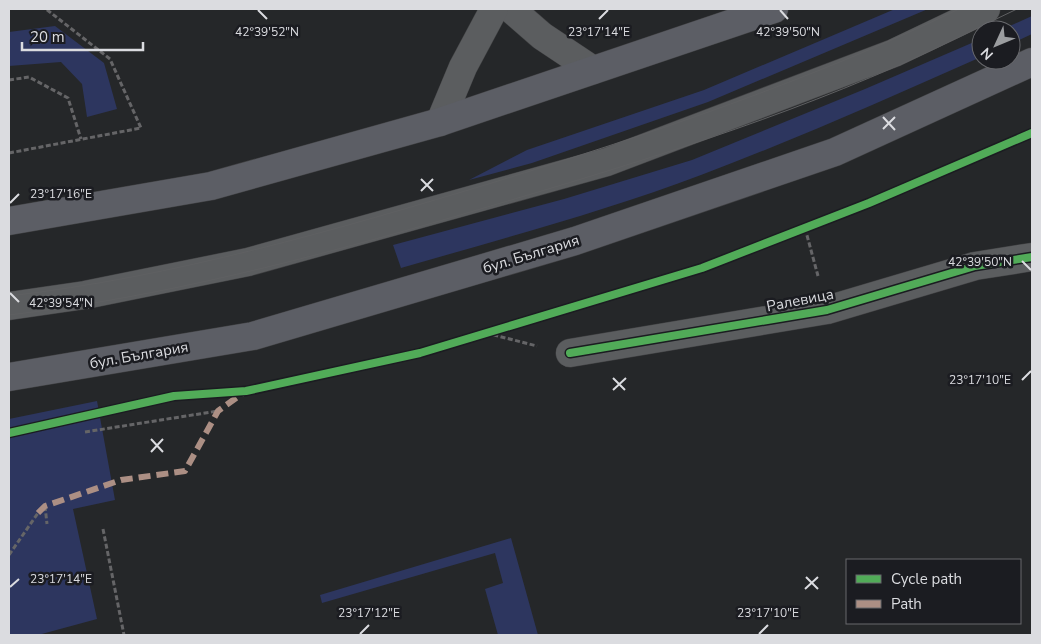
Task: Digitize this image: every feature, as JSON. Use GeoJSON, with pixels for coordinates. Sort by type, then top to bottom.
{"type":"FeatureCollection","features":[{"type":"Feature","properties":{"kind":"main road"},"geometry":{"type":"LineString","coordinates":[[9,221],[211,186],[440,122],[774,9]]}},
{"type":"Feature","properties":{"kind":"main road","name":"бул. България"},"geometry":{"type":"LineString","coordinates":[[9,377],[253,336],[576,241],[835,152],[1032,62]]}},
{"type":"Feature","properties":{"kind":"street"},"geometry":{"type":"LineString","coordinates":[[440,122],[463,67],[494,9]]}},
{"type":"Feature","properties":{"kind":"street"},"geometry":{"type":"LineString","coordinates":[[511,9],[542,36],[593,70]]}},
{"type":"Feature","properties":{"kind":"street"},"geometry":{"type":"LineString","coordinates":[[9,306],[85,295],[248,262],[607,162],[894,54],[986,9]]}},
{"type":"Feature","properties":{"kind":"street","name":"Ралевица"},"geometry":{"type":"LineString","coordinates":[[570,354],[826,310],[976,266],[1032,257]]}},
{"type":"Feature","properties":{"kind":"path"},"geometry":{"type":"LineString","coordinates":[[9,153],[141,128],[110,59],[46,9]]}},
{"type":"Feature","properties":{"kind":"path"},"geometry":{"type":"LineString","coordinates":[[9,80],[28,77],[68,98],[81,139]]}},
{"type":"Feature","properties":{"kind":"path"},"geometry":{"type":"LineString","coordinates":[[796,231],[814,224]]}},
{"type":"Feature","properties":{"kind":"path"},"geometry":{"type":"LineString","coordinates":[[805,228],[826,310]]}},
{"type":"Feature","properties":{"kind":"path"},"geometry":{"type":"LineString","coordinates":[[476,336],[504,327]]}},
{"type":"Feature","properties":{"kind":"path"},"geometry":{"type":"LineString","coordinates":[[486,333],[570,354]]}},
{"type":"Feature","properties":{"kind":"path"},"geometry":{"type":"LineString","coordinates":[[85,432],[218,411]]}},
{"type":"Feature","properties":{"kind":"path"},"geometry":{"type":"LineString","coordinates":[[45,506],[47,524]]}},
{"type":"Feature","properties":{"kind":"path"},"geometry":{"type":"LineString","coordinates":[[9,555],[38,513]]}},
{"type":"Feature","properties":{"kind":"path"},"geometry":{"type":"LineString","coordinates":[[103,529],[124,635]]}},
{"type":"Feature","properties":{"kind":"shaded area"},"geometry":{"type":"Polygon","coordinates":[[[895,9],[928,9],[708,102],[532,163],[469,180],[527,150],[704,90],[895,9]]]}},
{"type":"Feature","properties":{"kind":"shaded area"},"geometry":{"type":"Polygon","coordinates":[[[1032,16],[1032,34],[1021,39],[1021,21],[1032,16]]]}},
{"type":"Feature","properties":{"kind":"shaded area"},"geometry":{"type":"Polygon","coordinates":[[[55,26],[104,63],[117,109],[87,117],[82,84],[61,62],[9,66],[9,32],[55,26]]]}},
{"type":"Feature","properties":{"kind":"shaded area"},"geometry":{"type":"Polygon","coordinates":[[[971,43],[971,61],[842,118],[737,161],[589,213],[401,268],[393,245],[564,199],[692,160],[971,43]]]}},
{"type":"Feature","properties":{"kind":"shaded area"},"geometry":{"type":"Polygon","coordinates":[[[97,401],[115,500],[73,509],[97,619],[38,635],[9,635],[9,419],[97,401]]]}},
{"type":"Feature","properties":{"kind":"shaded area"},"geometry":{"type":"Polygon","coordinates":[[[511,538],[538,635],[498,635],[485,589],[503,583],[495,553],[322,603],[320,595],[511,538]]]}},
{"type":"Feature","properties":{"kind":"tram line"},"geometry":{"type":"LineString","coordinates":[[9,296],[71,288],[132,277],[254,250],[495,182],[672,125],[730,104],[846,60],[959,9]]}},
{"type":"Feature","properties":{"kind":"tram line"},"geometry":{"type":"LineString","coordinates":[[9,315],[123,298],[293,261],[404,231],[570,182],[681,148],[790,109],[897,66],[1017,9]]}},
{"type":"Feature","properties":{"kind":"marked path"},"geometry":{"type":"LineString","coordinates":[[38,513],[45,506],[121,480],[185,471],[218,411],[243,393]]}},
{"type":"Feature","properties":{"kind":"cycle path"},"geometry":{"type":"LineString","coordinates":[[9,433],[174,396],[246,391],[420,353],[702,268],[869,203],[1032,133]]}},
{"type":"Feature","properties":{"kind":"cycle path"},"geometry":{"type":"LineString","coordinates":[[570,353],[827,310],[975,266],[1032,257]]}}]}
